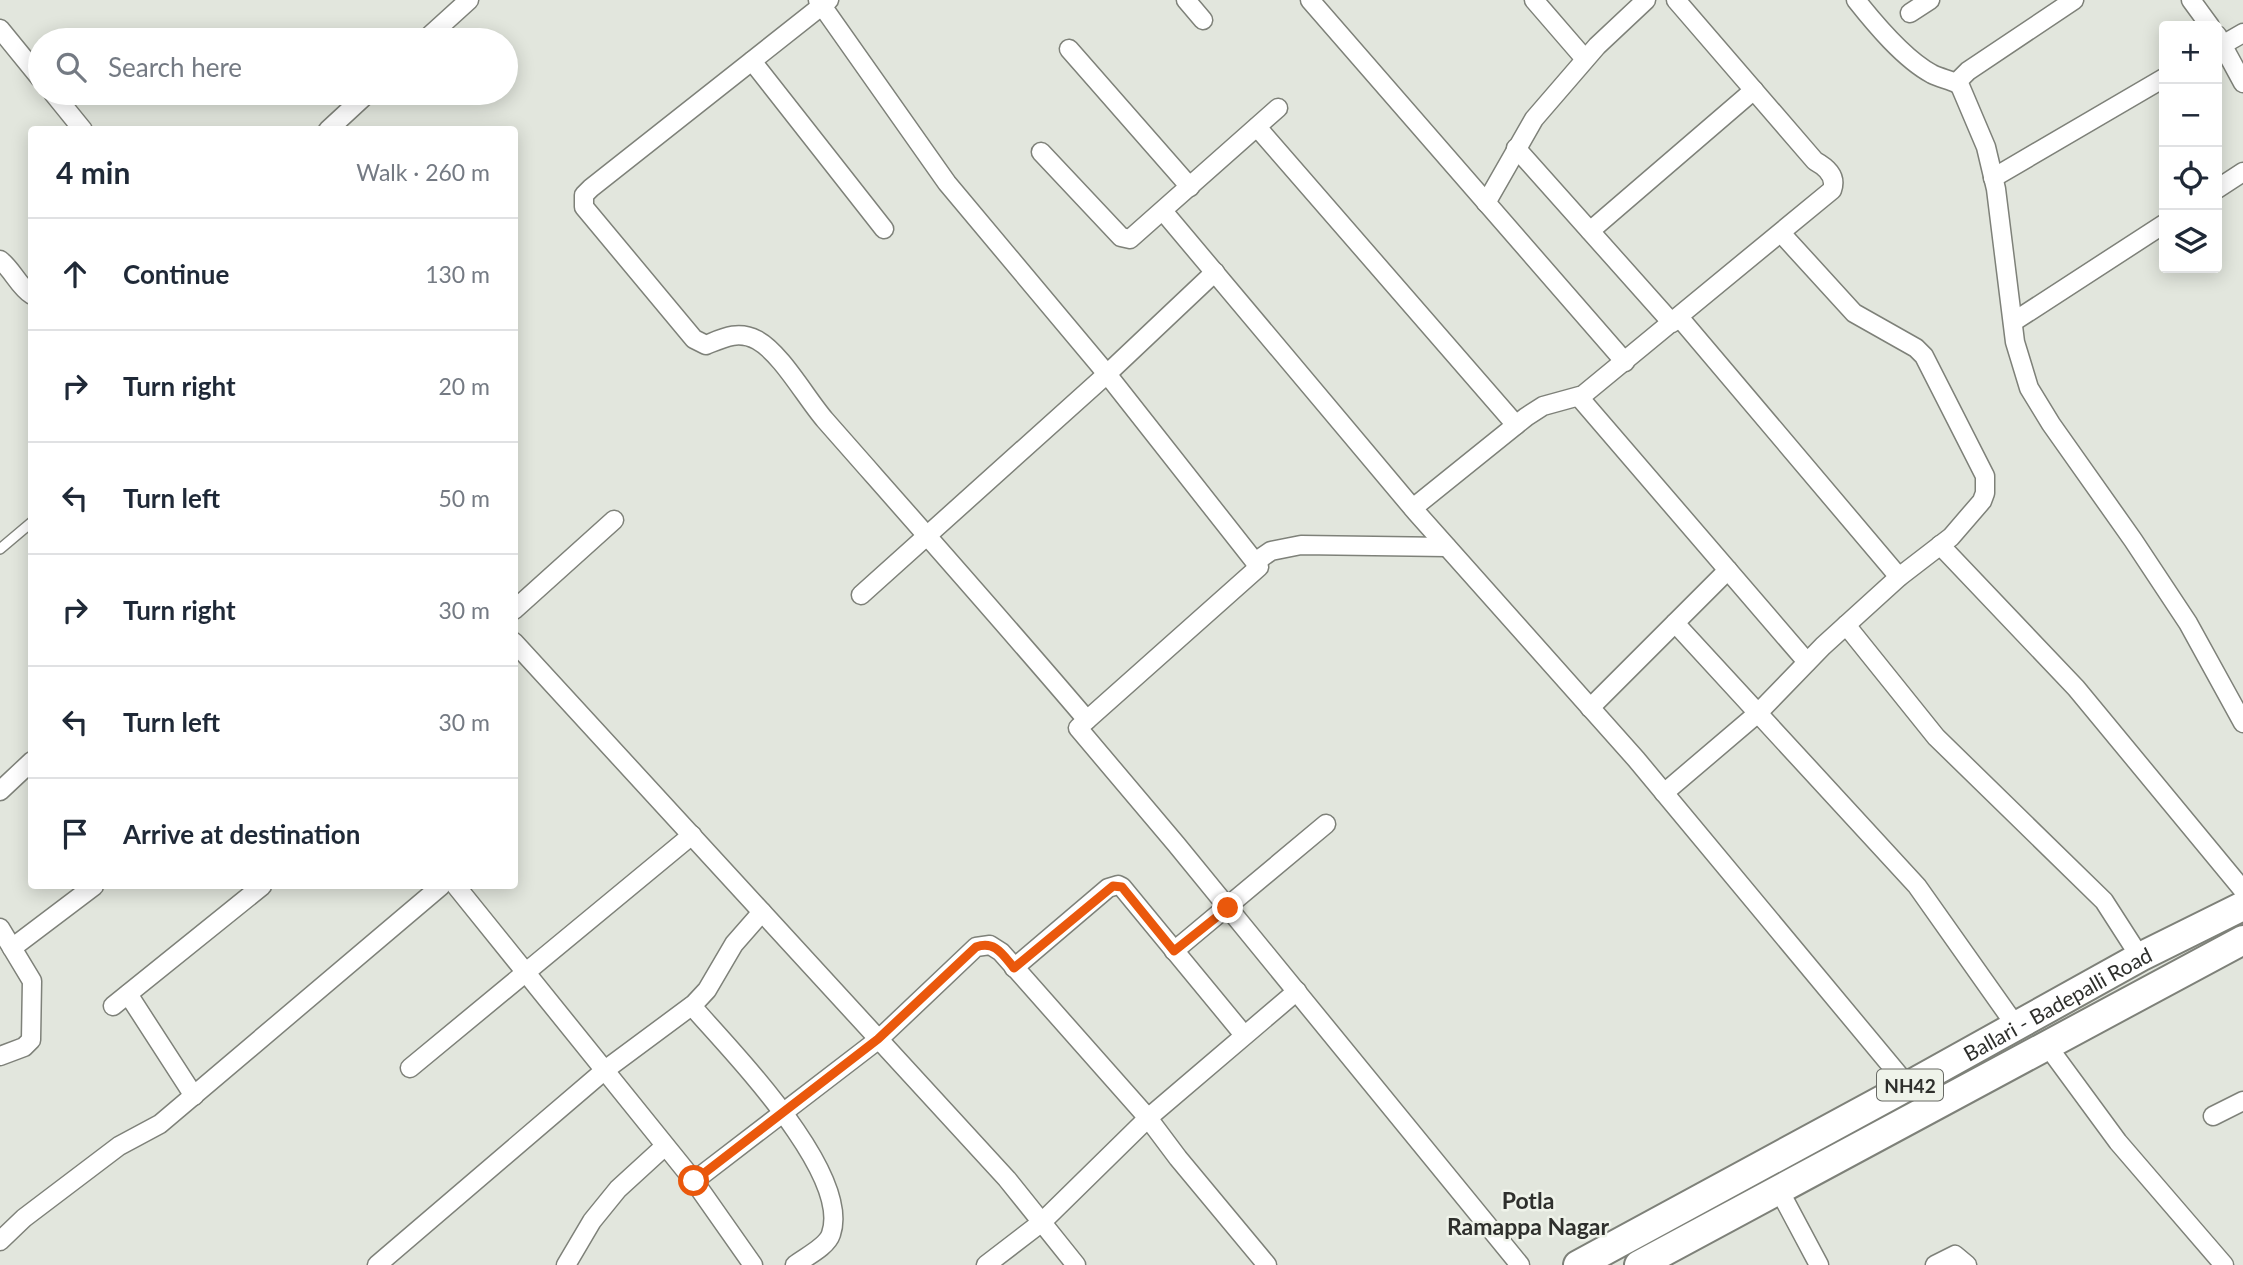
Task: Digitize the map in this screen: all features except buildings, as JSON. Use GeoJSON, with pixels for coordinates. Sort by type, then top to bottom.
{"type":"FeatureCollection","features":[{"type":"Feature","properties":{"kind":"highway","name":"Ballari - Badepalli Road"},"geometry":{"type":"LineString","coordinates":[[1577,1265],[1908,1087],[2140,957],[2243,906]]}},
{"type":"Feature","properties":{"kind":"highway","name":"Ballari - Badepalli Road"},"geometry":{"type":"LineString","coordinates":[[1639,1265],[2243,940]]}},
{"type":"Feature","properties":{"kind":"street"},"geometry":{"type":"LineString","coordinates":[[438,28],[469,0]]}},
{"type":"Feature","properties":{"kind":"street"},"geometry":{"type":"LineString","coordinates":[[1186,0],[1203,20]]}},
{"type":"Feature","properties":{"kind":"street"},"geometry":{"type":"LineString","coordinates":[[1310,0],[1625,362]]}},
{"type":"Feature","properties":{"kind":"street"},"geometry":{"type":"LineString","coordinates":[[1534,0],[1586,59]]}},
{"type":"Feature","properties":{"kind":"street"},"geometry":{"type":"LineString","coordinates":[[1486,203],[1534,119],[1586,59],[1646,0]]}},
{"type":"Feature","properties":{"kind":"street"},"geometry":{"type":"LineString","coordinates":[[1413,508],[1543,406],[1579,397],[1832,190],[1833,180],[1826,167],[1815,161],[1676,0]]}},
{"type":"Feature","properties":{"kind":"street"},"geometry":{"type":"LineString","coordinates":[[1856,0],[1872,21],[1916,63],[1932,74],[1958,84],[1975,117],[1986,147],[1993,178],[2015,342],[2029,388],[2188,623],[2243,723]]}},
{"type":"Feature","properties":{"kind":"street"},"geometry":{"type":"LineString","coordinates":[[1910,13],[1930,0]]}},
{"type":"Feature","properties":{"kind":"street"},"geometry":{"type":"LineString","coordinates":[[1958,84],[1961,76],[2074,0]]}},
{"type":"Feature","properties":{"kind":"street"},"geometry":{"type":"LineString","coordinates":[[2191,0],[2206,21]]}},
{"type":"Feature","properties":{"kind":"street"},"geometry":{"type":"LineString","coordinates":[[1087,720],[823,417],[770,350],[758,340],[747,336],[723,337],[706,345],[694,339],[584,207],[584,195],[591,188],[823,2],[947,183],[1107,374],[1259,567],[1087,720],[1077,728],[1297,991],[1520,1265]]}},
{"type":"Feature","properties":{"kind":"street"},"geometry":{"type":"LineString","coordinates":[[0,29],[28,63]]}},
{"type":"Feature","properties":{"kind":"street"},"geometry":{"type":"LineString","coordinates":[[2222,41],[2243,33]]}},
{"type":"Feature","properties":{"kind":"street"},"geometry":{"type":"LineString","coordinates":[[2222,47],[2243,83]]}},
{"type":"Feature","properties":{"kind":"street"},"geometry":{"type":"LineString","coordinates":[[1069,49],[1190,187]]}},
{"type":"Feature","properties":{"kind":"street"},"geometry":{"type":"LineString","coordinates":[[752,61],[884,229]]}},
{"type":"Feature","properties":{"kind":"street"},"geometry":{"type":"LineString","coordinates":[[1993,178],[2159,81]]}},
{"type":"Feature","properties":{"kind":"street"},"geometry":{"type":"LineString","coordinates":[[1590,231],[1754,90]]}},
{"type":"Feature","properties":{"kind":"street"},"geometry":{"type":"LineString","coordinates":[[63,105],[80,126]]}},
{"type":"Feature","properties":{"kind":"street"},"geometry":{"type":"LineString","coordinates":[[332,126],[355,105]]}},
{"type":"Feature","properties":{"kind":"street"},"geometry":{"type":"LineString","coordinates":[[1041,152],[1121,237],[1130,239],[1278,108]]}},
{"type":"Feature","properties":{"kind":"street"},"geometry":{"type":"LineString","coordinates":[[1257,127],[1517,425]]}},
{"type":"Feature","properties":{"kind":"street"},"geometry":{"type":"LineString","coordinates":[[1516,148],[1590,231],[1676,320],[1899,577]]}},
{"type":"Feature","properties":{"kind":"street"},"geometry":{"type":"LineString","coordinates":[[2222,186],[2243,172]]}},
{"type":"Feature","properties":{"kind":"street"},"geometry":{"type":"LineString","coordinates":[[1163,211],[1413,508],[1664,793],[1908,1087]]}},
{"type":"Feature","properties":{"kind":"street"},"geometry":{"type":"LineString","coordinates":[[2013,322],[2159,227]]}},
{"type":"Feature","properties":{"kind":"street"},"geometry":{"type":"LineString","coordinates":[[1664,793],[1758,713],[1807,662],[1899,577],[1951,537],[1982,501],[1986,485],[1985,476],[1920,352],[1854,313],[1781,233]]}},
{"type":"Feature","properties":{"kind":"street"},"geometry":{"type":"LineString","coordinates":[[0,260],[9,267],[28,292]]}},
{"type":"Feature","properties":{"kind":"street"},"geometry":{"type":"LineString","coordinates":[[861,595],[1107,374],[1215,272]]}},
{"type":"Feature","properties":{"kind":"street"},"geometry":{"type":"LineString","coordinates":[[1579,397],[1807,662]]}},
{"type":"Feature","properties":{"kind":"street"},"geometry":{"type":"LineString","coordinates":[[518,606],[614,520]]}},
{"type":"Feature","properties":{"kind":"street"},"geometry":{"type":"LineString","coordinates":[[1255,562],[1271,551],[1301,545],[1447,547]]}},
{"type":"Feature","properties":{"kind":"street"},"geometry":{"type":"LineString","coordinates":[[1940,545],[2076,688],[2243,890]]}},
{"type":"Feature","properties":{"kind":"street"},"geometry":{"type":"LineString","coordinates":[[1590,708],[1728,570]]}},
{"type":"Feature","properties":{"kind":"street"},"geometry":{"type":"LineString","coordinates":[[1675,623],[1917,886],[2016,1026]]}},
{"type":"Feature","properties":{"kind":"street"},"geometry":{"type":"LineString","coordinates":[[1846,625],[1936,737],[2104,901],[2140,957]]}},
{"type":"Feature","properties":{"kind":"street"},"geometry":{"type":"LineString","coordinates":[[518,646],[1007,1179],[1076,1265]]}},
{"type":"Feature","properties":{"kind":"street"},"geometry":{"type":"LineString","coordinates":[[0,791],[28,765]]}},
{"type":"Feature","properties":{"kind":"street"},"geometry":{"type":"LineString","coordinates":[[1174,951],[1326,824]]}},
{"type":"Feature","properties":{"kind":"street"},"geometry":{"type":"LineString","coordinates":[[410,1068],[692,835]]}},
{"type":"Feature","properties":{"kind":"street"},"geometry":{"type":"LineString","coordinates":[[1014,968],[1108,888],[1118,885],[1244,1035]]}},
{"type":"Feature","properties":{"kind":"street"},"geometry":{"type":"LineString","coordinates":[[12,948],[90,889]]}},
{"type":"Feature","properties":{"kind":"street"},"geometry":{"type":"LineString","coordinates":[[113,1006],[258,889]]}},
{"type":"Feature","properties":{"kind":"street"},"geometry":{"type":"LineString","coordinates":[[0,1241],[24,1218],[119,1146],[160,1124],[437,889]]}},
{"type":"Feature","properties":{"kind":"street"},"geometry":{"type":"LineString","coordinates":[[458,889],[694,1181],[753,1265]]}},
{"type":"Feature","properties":{"kind":"street"},"geometry":{"type":"LineString","coordinates":[[377,1265],[605,1070],[692,1006],[707,990],[734,944],[762,912]]}},
{"type":"Feature","properties":{"kind":"street"},"geometry":{"type":"LineString","coordinates":[[0,928],[33,987],[31,1040],[24,1047],[0,1056]]}},
{"type":"Feature","properties":{"kind":"street"},"geometry":{"type":"LineString","coordinates":[[694,1181],[878,1039],[976,947],[983,944],[995,947],[1148,1118],[1267,1265]]}},
{"type":"Feature","properties":{"kind":"street"},"geometry":{"type":"LineString","coordinates":[[986,1265],[1042,1222],[1148,1118],[1297,991]]}},
{"type":"Feature","properties":{"kind":"street"},"geometry":{"type":"LineString","coordinates":[[128,994],[194,1096]]}},
{"type":"Feature","properties":{"kind":"street"},"geometry":{"type":"LineString","coordinates":[[692,1006],[783,1112],[825,1178],[832,1212],[832,1232],[830,1237],[795,1265]]}},
{"type":"Feature","properties":{"kind":"street"},"geometry":{"type":"LineString","coordinates":[[2046,1044],[2118,1142],[2224,1265]]}},
{"type":"Feature","properties":{"kind":"street"},"geometry":{"type":"LineString","coordinates":[[2213,1116],[2243,1101]]}},
{"type":"Feature","properties":{"kind":"street"},"geometry":{"type":"LineString","coordinates":[[566,1265],[592,1221],[618,1189],[665,1146]]}},
{"type":"Feature","properties":{"kind":"street"},"geometry":{"type":"LineString","coordinates":[[1778,1188],[1819,1265]]}},
{"type":"Feature","properties":{"kind":"street"},"geometry":{"type":"LineString","coordinates":[[1935,1265],[1955,1255],[1967,1265]]}},
{"type":"Feature","properties":{"kind":"lane"},"geometry":{"type":"LineString","coordinates":[[0,549],[28,525]]}},
{"type":"Feature","properties":{"kind":"district","name":"Potla Ramappa Nagar"},"geometry":{"type":"Point","coordinates":[1528,1213]}},
{"type":"Feature","properties":{"kind":"route"},"geometry":{"type":"LineString","coordinates":[[694,1181],[878,1039],[976,947],[990,944],[1014,968],[1108,888],[1118,885],[1174,951],[1228,908]]}}]}
